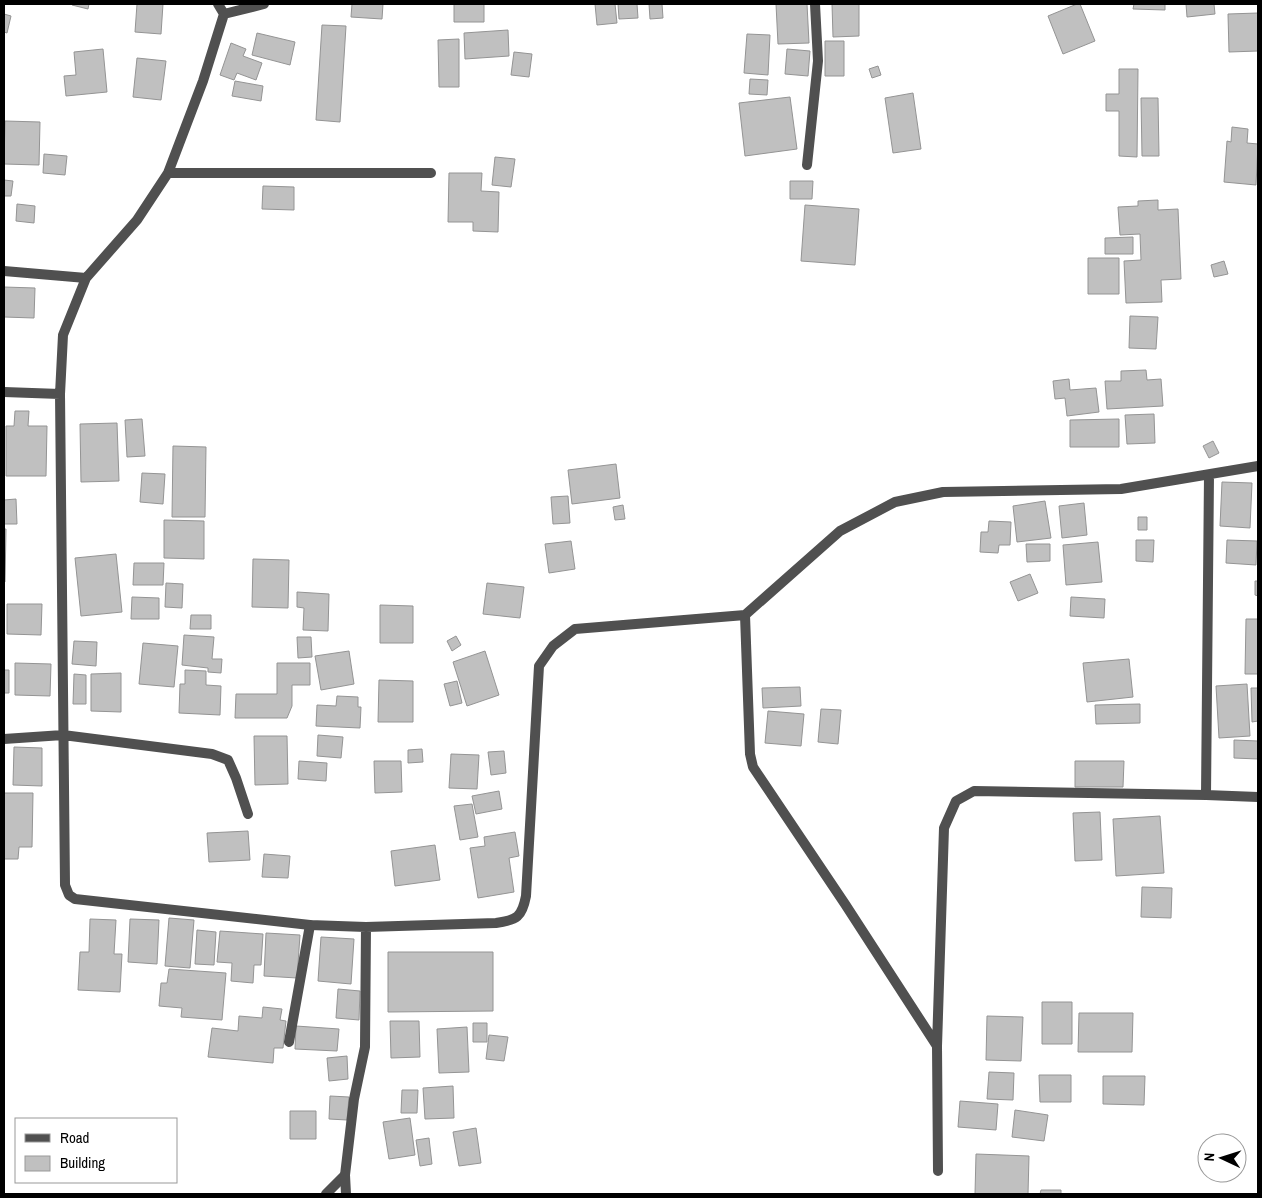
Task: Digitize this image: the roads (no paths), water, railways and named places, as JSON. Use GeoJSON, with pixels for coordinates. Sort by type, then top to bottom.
{"type":"FeatureCollection","features":[{"type":"Feature","properties":{"kind":"street"},"geometry":{"type":"LineString","coordinates":[[218,4],[224,14],[203,81],[168,172],[137,220],[86,278],[63,335],[60,394],[65,886],[69,895],[75,899],[310,925],[366,927],[512,921],[523,911],[526,887],[539,666],[553,646],[575,628],[745,615],[840,531],[895,502],[943,492],[1121,489],[1258,466]]}},
{"type":"Feature","properties":{"kind":"street"},"geometry":{"type":"LineString","coordinates":[[224,14],[264,4]]}},
{"type":"Feature","properties":{"kind":"street"},"geometry":{"type":"LineString","coordinates":[[807,165],[818,61],[815,4]]}},
{"type":"Feature","properties":{"kind":"street"},"geometry":{"type":"LineString","coordinates":[[168,172],[431,173]]}},
{"type":"Feature","properties":{"kind":"street"},"geometry":{"type":"LineString","coordinates":[[4,271],[86,278]]}},
{"type":"Feature","properties":{"kind":"street"},"geometry":{"type":"LineString","coordinates":[[4,392],[60,394]]}},
{"type":"Feature","properties":{"kind":"street"},"geometry":{"type":"LineString","coordinates":[[1206,795],[1209,475]]}},
{"type":"Feature","properties":{"kind":"street"},"geometry":{"type":"LineString","coordinates":[[745,615],[750,754],[753,767],[846,904],[937,1046]]}},
{"type":"Feature","properties":{"kind":"street"},"geometry":{"type":"LineString","coordinates":[[4,739],[63,735],[212,754],[228,760],[248,814]]}},
{"type":"Feature","properties":{"kind":"street"},"geometry":{"type":"LineString","coordinates":[[938,1171],[937,1046],[944,828],[956,801],[974,791],[1258,797]]}},
{"type":"Feature","properties":{"kind":"street"},"geometry":{"type":"LineString","coordinates":[[289,1042],[310,925]]}},
{"type":"Feature","properties":{"kind":"street"},"geometry":{"type":"LineString","coordinates":[[346,1194],[345,1175],[354,1099],[365,1047],[366,927]]}},
{"type":"Feature","properties":{"kind":"street"},"geometry":{"type":"LineString","coordinates":[[326,1194],[345,1175]]}}]}
